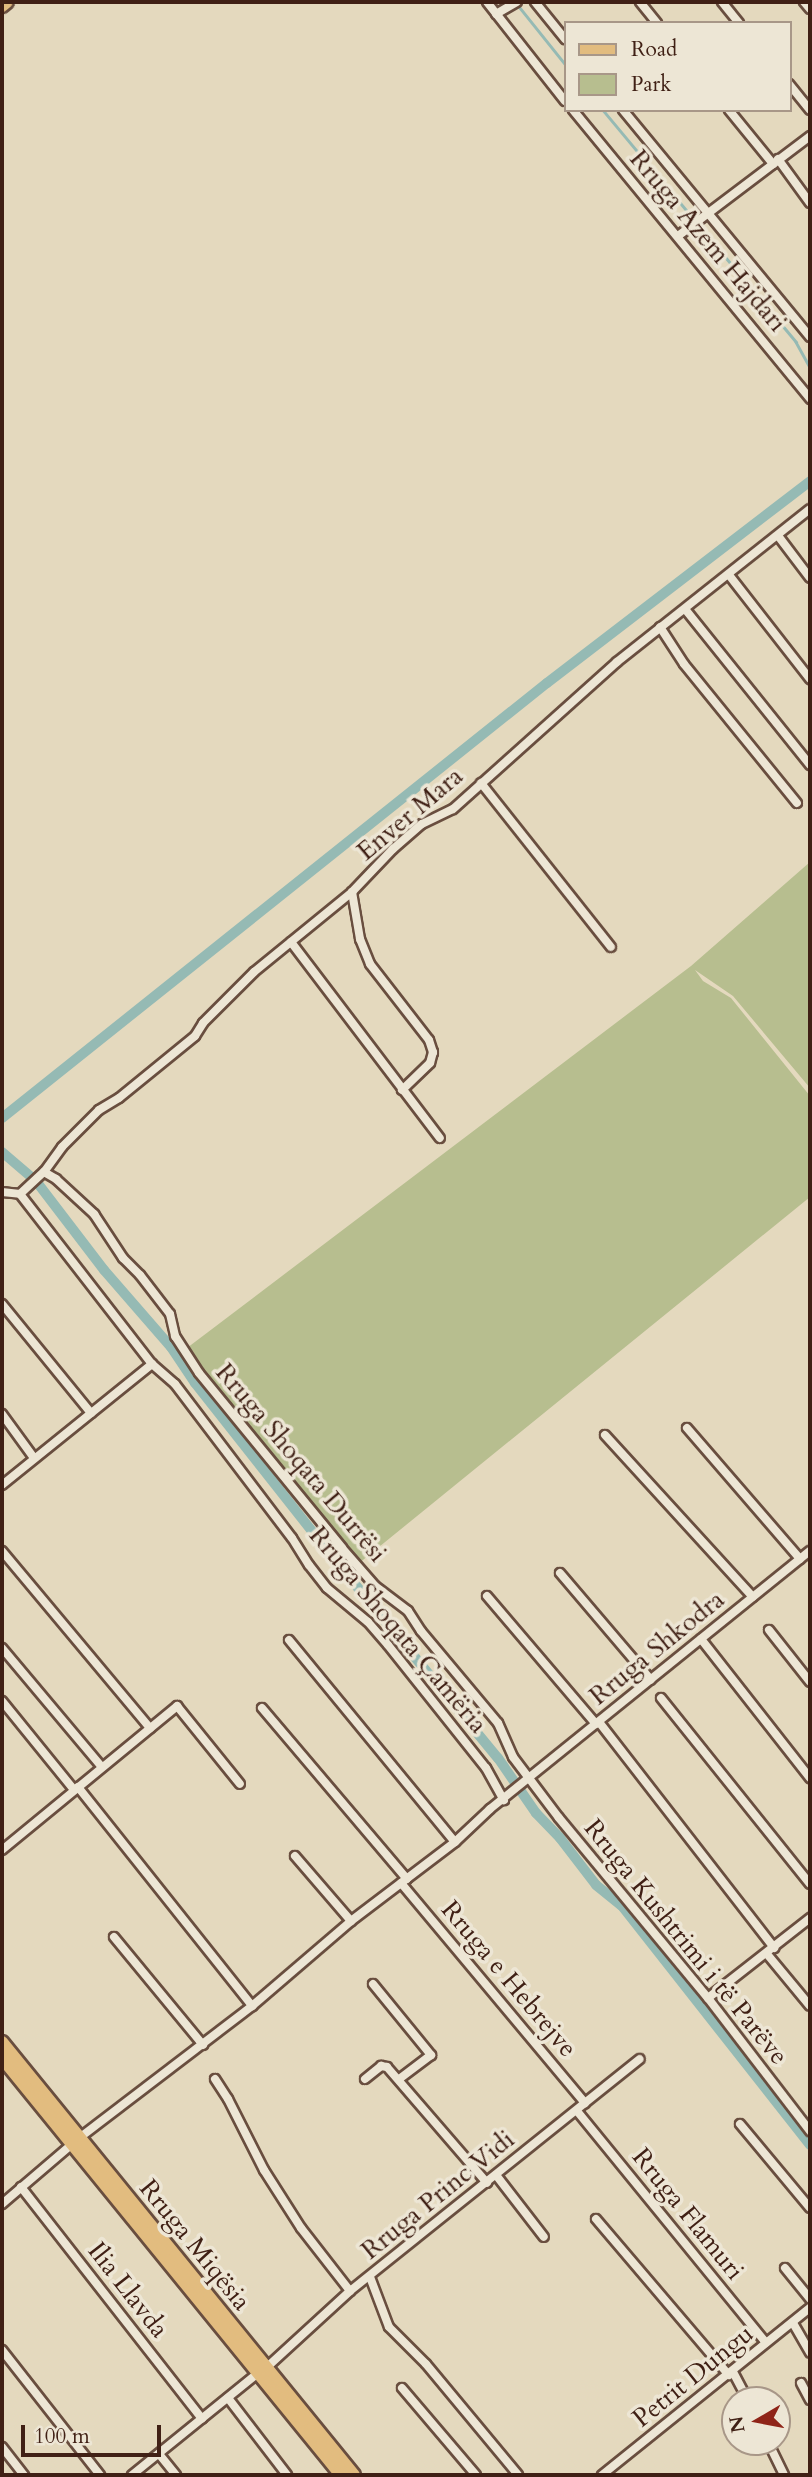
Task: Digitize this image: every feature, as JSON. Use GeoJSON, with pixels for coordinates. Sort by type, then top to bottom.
{"type":"FeatureCollection","features":[{"type":"Feature","properties":{"kind":"main road"},"geometry":{"type":"LineString","coordinates":[[2,6],[7,2]]}},
{"type":"Feature","properties":{"kind":"main road","name":"Rruga Miqësia"},"geometry":{"type":"LineString","coordinates":[[2,2042],[75,2142]]}},
{"type":"Feature","properties":{"kind":"main road","name":"Rruga Miqësia"},"geometry":{"type":"LineString","coordinates":[[2,2058],[75,2142],[262,2370],[354,2475]]}},
{"type":"Feature","properties":{"kind":"main road","name":"Rruga Miqësia"},"geometry":{"type":"LineString","coordinates":[[262,2370],[341,2475]]}},
{"type":"Feature","properties":{"kind":"street"},"geometry":{"type":"LineString","coordinates":[[487,2],[564,100]]}},
{"type":"Feature","properties":{"kind":"street"},"geometry":{"type":"LineString","coordinates":[[496,14],[517,2]]}},
{"type":"Feature","properties":{"kind":"street"},"geometry":{"type":"LineString","coordinates":[[535,2],[564,38]]}},
{"type":"Feature","properties":{"kind":"street"},"geometry":{"type":"LineString","coordinates":[[640,2],[655,21]]}},
{"type":"Feature","properties":{"kind":"street"},"geometry":{"type":"LineString","coordinates":[[722,2],[737,21]]}},
{"type":"Feature","properties":{"kind":"street"},"geometry":{"type":"LineString","coordinates":[[804,2],[810,9]]}},
{"type":"Feature","properties":{"kind":"street"},"geometry":{"type":"LineString","coordinates":[[791,86],[810,110]]}},
{"type":"Feature","properties":{"kind":"street","name":"Rruga Azem Hajdari"},"geometry":{"type":"LineString","coordinates":[[575,112],[810,399]]}},
{"type":"Feature","properties":{"kind":"street","name":"Rruga Azem Hajdari"},"geometry":{"type":"LineString","coordinates":[[625,112],[810,337]]}},
{"type":"Feature","properties":{"kind":"street"},"geometry":{"type":"LineString","coordinates":[[731,112],[810,203]]}},
{"type":"Feature","properties":{"kind":"street"},"geometry":{"type":"LineString","coordinates":[[678,236],[810,136]]}},
{"type":"Feature","properties":{"kind":"street","name":"Enver Mara"},"geometry":{"type":"LineString","coordinates":[[21,1193],[44,1172],[62,1147],[99,1110],[120,1098],[195,1036],[203,1023],[244,981],[352,892],[412,832],[453,809],[573,700],[660,627],[779,537],[810,509]]}},
{"type":"Feature","properties":{"kind":"street"},"geometry":{"type":"LineString","coordinates":[[779,537],[810,578]]}},
{"type":"Feature","properties":{"kind":"street"},"geometry":{"type":"LineString","coordinates":[[729,575],[810,680]]}},
{"type":"Feature","properties":{"kind":"street"},"geometry":{"type":"LineString","coordinates":[[685,609],[810,765]]}},
{"type":"Feature","properties":{"kind":"street"},"geometry":{"type":"LineString","coordinates":[[660,627],[684,664],[797,803]]}},
{"type":"Feature","properties":{"kind":"street"},"geometry":{"type":"LineString","coordinates":[[481,783],[611,947]]}},
{"type":"Feature","properties":{"kind":"street"},"geometry":{"type":"LineString","coordinates":[[352,892],[360,940],[374,971],[429,1040],[433,1052],[430,1063],[402,1090]]}},
{"type":"Feature","properties":{"kind":"street"},"geometry":{"type":"LineString","coordinates":[[291,942],[440,1138]]}},
{"type":"Feature","properties":{"kind":"street","name":"Rruga Shoqata Durrësi"},"geometry":{"type":"LineString","coordinates":[[44,1172],[56,1178],[94,1214],[123,1258],[170,1314],[175,1336],[199,1373],[342,1549],[375,1586],[408,1611],[498,1723],[508,1749],[530,1778]]}},
{"type":"Feature","properties":{"kind":"street"},"geometry":{"type":"LineString","coordinates":[[2,1192],[21,1193]]}},
{"type":"Feature","properties":{"kind":"street","name":"Rruga Shoqata Çamëria"},"geometry":{"type":"LineString","coordinates":[[21,1193],[152,1364],[175,1384],[327,1588],[368,1622],[388,1645],[507,1797]]}},
{"type":"Feature","properties":{"kind":"street"},"geometry":{"type":"LineString","coordinates":[[2,1304],[91,1413]]}},
{"type":"Feature","properties":{"kind":"street"},"geometry":{"type":"LineString","coordinates":[[2,1485],[152,1364]]}},
{"type":"Feature","properties":{"kind":"street"},"geometry":{"type":"LineString","coordinates":[[2,1414],[34,1458]]}},
{"type":"Feature","properties":{"kind":"street"},"geometry":{"type":"LineString","coordinates":[[687,1428],[800,1559]]}},
{"type":"Feature","properties":{"kind":"street"},"geometry":{"type":"LineString","coordinates":[[605,1435],[753,1597]]}},
{"type":"Feature","properties":{"kind":"street"},"geometry":{"type":"LineString","coordinates":[[2,1551],[150,1728]]}},
{"type":"Feature","properties":{"kind":"street","name":"Rruga Shkodra"},"geometry":{"type":"LineString","coordinates":[[2,2204],[75,2142],[203,2045],[351,1921],[455,1842],[810,1551]]}},
{"type":"Feature","properties":{"kind":"street"},"geometry":{"type":"LineString","coordinates":[[560,1573],[650,1680]]}},
{"type":"Feature","properties":{"kind":"street"},"geometry":{"type":"LineString","coordinates":[[487,1596],[597,1723],[810,2006]]}},
{"type":"Feature","properties":{"kind":"street"},"geometry":{"type":"LineString","coordinates":[[769,1630],[810,1682]]}},
{"type":"Feature","properties":{"kind":"street"},"geometry":{"type":"LineString","coordinates":[[289,1640],[455,1842]]}},
{"type":"Feature","properties":{"kind":"street"},"geometry":{"type":"LineString","coordinates":[[701,1640],[810,1779]]}},
{"type":"Feature","properties":{"kind":"street"},"geometry":{"type":"LineString","coordinates":[[2,1647],[102,1767]]}},
{"type":"Feature","properties":{"kind":"street"},"geometry":{"type":"LineString","coordinates":[[661,1698],[810,1884]]}},
{"type":"Feature","properties":{"kind":"street"},"geometry":{"type":"LineString","coordinates":[[2,1701],[76,1788],[251,2006]]}},
{"type":"Feature","properties":{"kind":"street"},"geometry":{"type":"LineString","coordinates":[[2,1850],[177,1706],[240,1784]]}},
{"type":"Feature","properties":{"kind":"street","name":"Rruga e Hebrejve"},"geometry":{"type":"LineString","coordinates":[[262,1708],[585,2103]]}},
{"type":"Feature","properties":{"kind":"street","name":"Rruga Kushtrimi i të Parëve"},"geometry":{"type":"LineString","coordinates":[[530,1778],[601,1871],[708,1998],[810,2131]]}},
{"type":"Feature","properties":{"kind":"street"},"geometry":{"type":"LineString","coordinates":[[295,1856],[351,1921]]}},
{"type":"Feature","properties":{"kind":"street"},"geometry":{"type":"LineString","coordinates":[[708,1998],[810,1918]]}},
{"type":"Feature","properties":{"kind":"street"},"geometry":{"type":"LineString","coordinates":[[114,1937],[203,2045]]}},
{"type":"Feature","properties":{"kind":"street"},"geometry":{"type":"LineString","coordinates":[[373,1984],[430,2055],[398,2079]]}},
{"type":"Feature","properties":{"kind":"street","name":"Rruga Princ Vidi"},"geometry":{"type":"LineString","coordinates":[[132,2475],[262,2370],[350,2291],[640,2059]]}},
{"type":"Feature","properties":{"kind":"street"},"geometry":{"type":"LineString","coordinates":[[365,2079],[381,2066],[387,2067],[487,2183]]}},
{"type":"Feature","properties":{"kind":"street"},"geometry":{"type":"LineString","coordinates":[[215,2079],[264,2170],[301,2228],[350,2291]]}},
{"type":"Feature","properties":{"kind":"street","name":"Rruga Flamuri"},"geometry":{"type":"LineString","coordinates":[[577,2111],[766,2343]]}},
{"type":"Feature","properties":{"kind":"street"},"geometry":{"type":"LineString","coordinates":[[740,2124],[810,2208]]}},
{"type":"Feature","properties":{"kind":"street"},"geometry":{"type":"LineString","coordinates":[[496,2175],[544,2237]]}},
{"type":"Feature","properties":{"kind":"street","name":"Ilia Llavda"},"geometry":{"type":"LineString","coordinates":[[21,2187],[202,2419]]}},
{"type":"Feature","properties":{"kind":"street"},"geometry":{"type":"LineString","coordinates":[[596,2219],[731,2373],[739,2386]]}},
{"type":"Feature","properties":{"kind":"street"},"geometry":{"type":"LineString","coordinates":[[785,2268],[810,2299]]}},
{"type":"Feature","properties":{"kind":"street"},"geometry":{"type":"LineString","coordinates":[[370,2277],[390,2327],[426,2364],[518,2475]]}},
{"type":"Feature","properties":{"kind":"street","name":"Petrit Dungu"},"geometry":{"type":"LineString","coordinates":[[606,2474],[810,2308]]}},
{"type":"Feature","properties":{"kind":"street"},"geometry":{"type":"LineString","coordinates":[[793,2323],[810,2353]]}},
{"type":"Feature","properties":{"kind":"street"},"geometry":{"type":"LineString","coordinates":[[2,2350],[100,2475]]}},
{"type":"Feature","properties":{"kind":"street"},"geometry":{"type":"LineString","coordinates":[[802,2383],[810,2400]]}},
{"type":"Feature","properties":{"kind":"street"},"geometry":{"type":"LineString","coordinates":[[402,2388],[476,2475]]}},
{"type":"Feature","properties":{"kind":"street"},"geometry":{"type":"LineString","coordinates":[[228,2398],[287,2475]]}},
{"type":"Feature","properties":{"kind":"street"},"geometry":{"type":"LineString","coordinates":[[2,2447],[24,2475]]}},
{"type":"Feature","properties":{"kind":"street"},"geometry":{"type":"LineString","coordinates":[[159,2454],[176,2475]]}},
{"type":"Feature","properties":{"kind":"street"},"geometry":{"type":"LineString","coordinates":[[775,2456],[784,2475]]}},
{"type":"Feature","properties":{"kind":"green space"},"geometry":{"type":"Polygon","coordinates":[[[810,862],[810,1088],[733,996],[695,970],[703,981],[731,998],[810,1096],[810,1197],[358,1564],[183,1351],[691,966],[810,862]]]}},
{"type":"Feature","properties":{"kind":"waterway"},"geometry":{"type":"LineString","coordinates":[[517,4],[564,63]]}},
{"type":"Feature","properties":{"kind":"waterway"},"geometry":{"type":"LineString","coordinates":[[605,112],[796,342],[810,367]]}},
{"type":"Feature","properties":{"kind":"waterway"},"geometry":{"type":"LineString","coordinates":[[2,1118],[547,683],[810,481]]}},
{"type":"Feature","properties":{"kind":"waterway"},"geometry":{"type":"LineString","coordinates":[[2,1152],[36,1181],[104,1270],[171,1347],[195,1383],[331,1555],[498,1758],[536,1813],[560,1838],[596,1885],[622,1906],[810,2145]]}}]}
